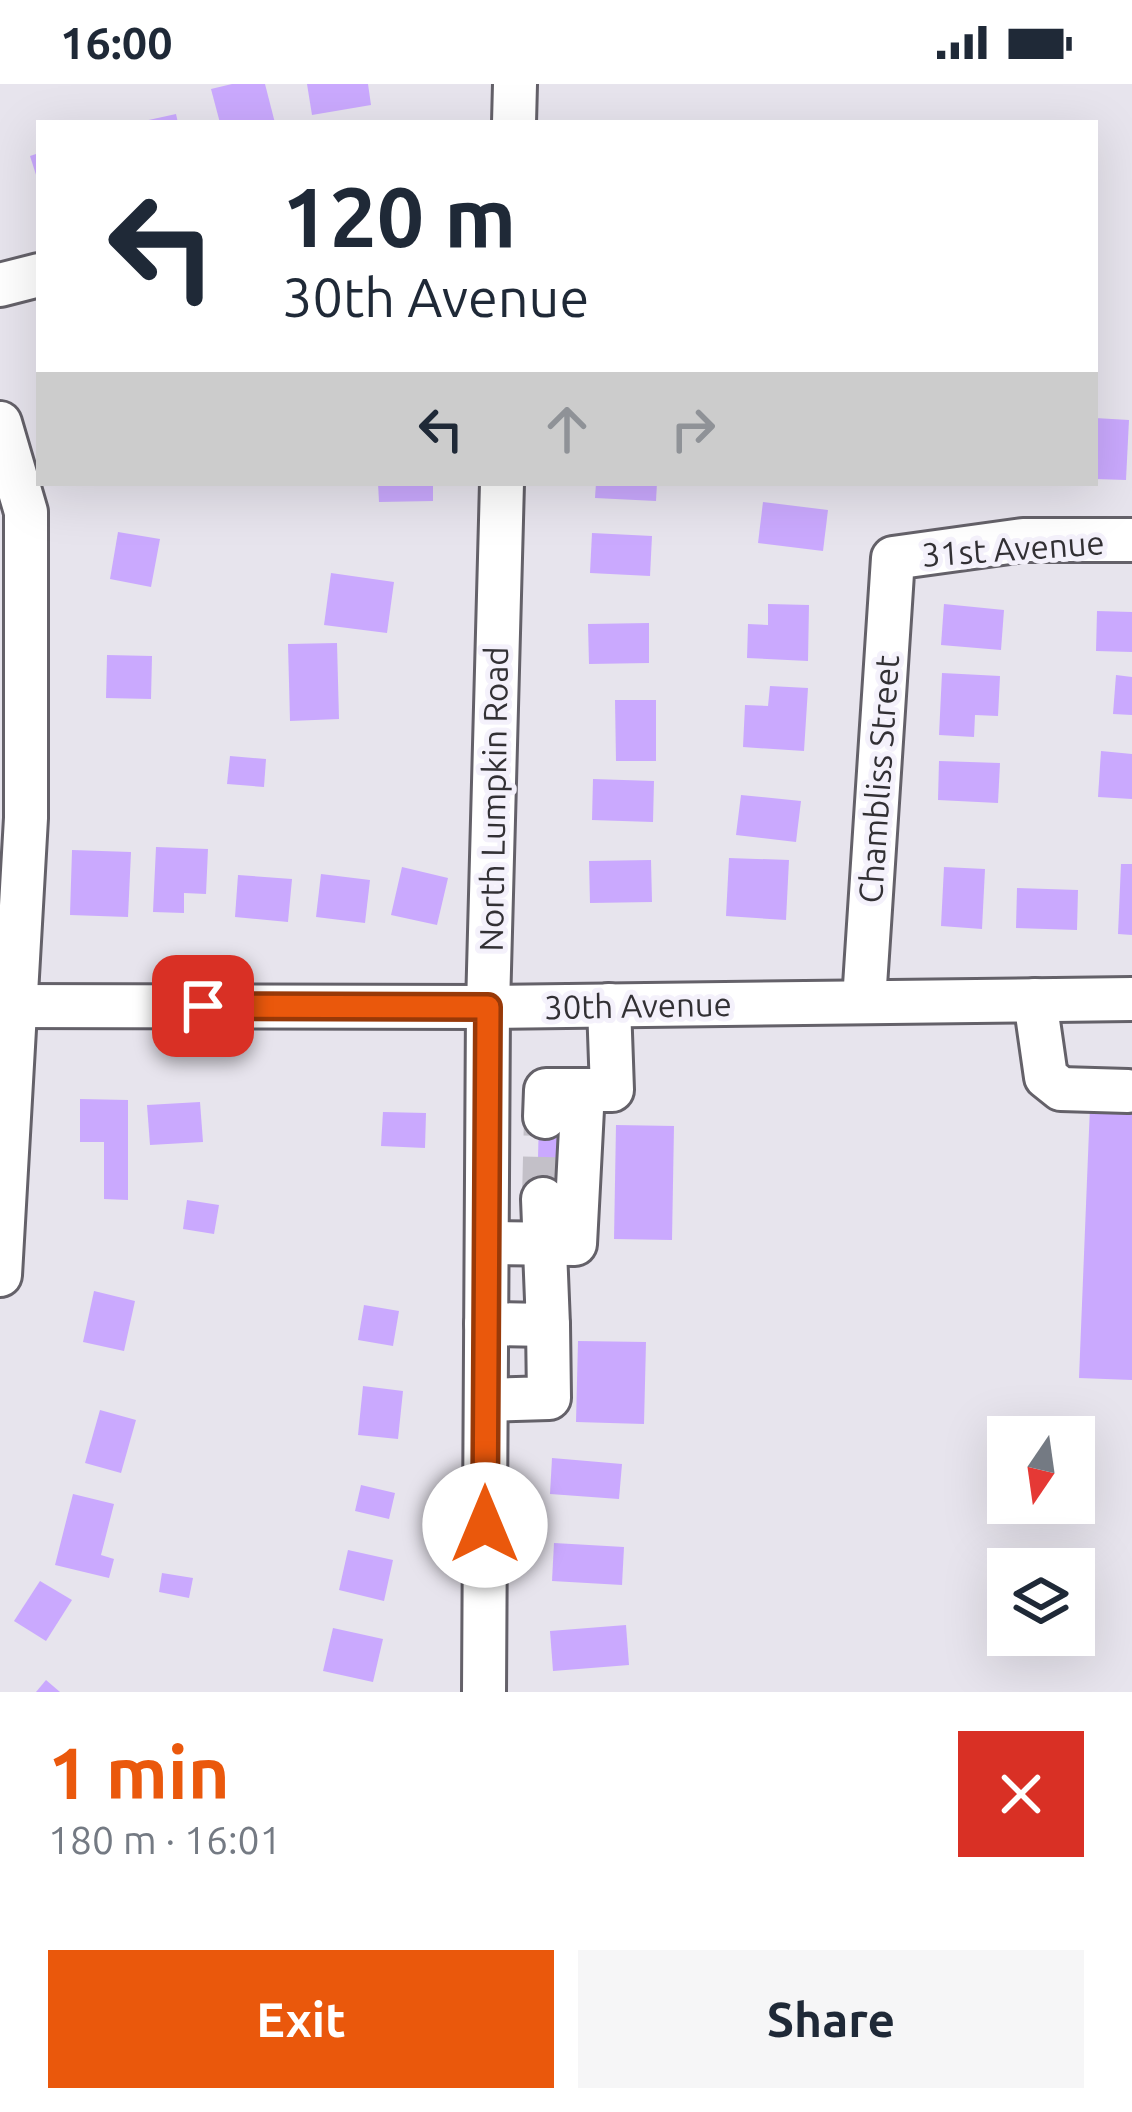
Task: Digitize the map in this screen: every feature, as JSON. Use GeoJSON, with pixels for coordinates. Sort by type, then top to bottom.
{"type":"FeatureCollection","features":[{"type":"Feature","properties":{"kind":"street"},"geometry":{"type":"LineString","coordinates":[[514,120],[515,84]]}},
{"type":"Feature","properties":{"kind":"street"},"geometry":{"type":"LineString","coordinates":[[0,285],[36,276]]}},
{"type":"Feature","properties":{"kind":"street"},"geometry":{"type":"LineString","coordinates":[[0,423],[26,512],[26,818],[7,1006],[0,1275]]}},
{"type":"Feature","properties":{"kind":"street","name":"North Lumpkin Road"},"geometry":{"type":"LineString","coordinates":[[484,1692],[488,1007],[502,486]]}},
{"type":"Feature","properties":{"kind":"street","name":"31st Avenue"},"geometry":{"type":"LineString","coordinates":[[893,558],[1023,541],[1132,541]]}},
{"type":"Feature","properties":{"kind":"street","name":"Chambliss Street"},"geometry":{"type":"LineString","coordinates":[[864,1001],[893,558]]}},
{"type":"Feature","properties":{"kind":"street","name":"30th Avenue"},"geometry":{"type":"LineString","coordinates":[[7,1006],[488,1007],[1132,999]]}},
{"type":"Feature","properties":{"kind":"street"},"geometry":{"type":"LineString","coordinates":[[1035,1000],[1046,1077],[1061,1089],[1128,1091]]}},
{"type":"Feature","properties":{"kind":"street"},"geometry":{"type":"LineString","coordinates":[[488,1089],[558,1099],[611,1090],[609,1005]]}},
{"type":"Feature","properties":{"kind":"street"},"geometry":{"type":"LineString","coordinates":[[487,1243],[575,1244],[558,1099]]}},
{"type":"Feature","properties":{"kind":"street"},"geometry":{"type":"LineString","coordinates":[[486,1400],[549,1398],[543,1199]]}},
{"type":"Feature","properties":{"kind":"street"},"geometry":{"type":"LineString","coordinates":[[486,1324],[548,1325]]}},
{"type":"Feature","properties":{"kind":"building"},"geometry":{"type":"Polygon","coordinates":[[[265,84],[274,120],[219,120],[211,89],[265,84]]]}},
{"type":"Feature","properties":{"kind":"building"},"geometry":{"type":"Polygon","coordinates":[[[307,84],[368,84],[371,105],[312,115],[307,84]]]}},
{"type":"Feature","properties":{"kind":"building"},"geometry":{"type":"Polygon","coordinates":[[[1098,418],[1129,420],[1126,480],[1098,479],[1098,418]]]}},
{"type":"Feature","properties":{"kind":"building"},"geometry":{"type":"Polygon","coordinates":[[[378,486],[433,486],[433,501],[379,502],[378,486]]]}},
{"type":"Feature","properties":{"kind":"building"},"geometry":{"type":"Polygon","coordinates":[[[596,486],[657,486],[656,501],[595,498],[596,486]]]}},
{"type":"Feature","properties":{"kind":"building"},"geometry":{"type":"Polygon","coordinates":[[[763,502],[828,510],[823,551],[758,543],[763,502]]]}},
{"type":"Feature","properties":{"kind":"building"},"geometry":{"type":"Polygon","coordinates":[[[118,532],[160,539],[151,587],[110,579],[118,532]]]}},
{"type":"Feature","properties":{"kind":"building"},"geometry":{"type":"Polygon","coordinates":[[[592,533],[652,536],[650,576],[590,573],[592,533]]]}},
{"type":"Feature","properties":{"kind":"building"},"geometry":{"type":"Polygon","coordinates":[[[331,573],[394,582],[387,633],[324,625],[331,573]]]}},
{"type":"Feature","properties":{"kind":"building"},"geometry":{"type":"Polygon","coordinates":[[[768,604],[809,605],[808,661],[747,658],[748,624],[768,625],[768,604]]]}},
{"type":"Feature","properties":{"kind":"building"},"geometry":{"type":"Polygon","coordinates":[[[944,604],[1004,610],[1001,650],[941,645],[944,604]]]}},
{"type":"Feature","properties":{"kind":"building"},"geometry":{"type":"Polygon","coordinates":[[[1097,611],[1132,612],[1132,652],[1096,651],[1097,611]]]}},
{"type":"Feature","properties":{"kind":"building"},"geometry":{"type":"Polygon","coordinates":[[[649,623],[649,663],[589,664],[588,624],[649,623]]]}},
{"type":"Feature","properties":{"kind":"building"},"geometry":{"type":"Polygon","coordinates":[[[337,643],[339,719],[290,721],[288,644],[337,643]]]}},
{"type":"Feature","properties":{"kind":"building"},"geometry":{"type":"Polygon","coordinates":[[[107,655],[152,656],[151,699],[106,698],[107,655]]]}},
{"type":"Feature","properties":{"kind":"building"},"geometry":{"type":"Polygon","coordinates":[[[942,673],[1000,676],[998,716],[975,715],[974,737],[939,735],[942,673]]]}},
{"type":"Feature","properties":{"kind":"building"},"geometry":{"type":"Polygon","coordinates":[[[1116,675],[1132,677],[1132,715],[1113,714],[1116,675]]]}},
{"type":"Feature","properties":{"kind":"building"},"geometry":{"type":"Polygon","coordinates":[[[770,686],[808,688],[804,751],[743,747],[745,705],[768,706],[770,686]]]}},
{"type":"Feature","properties":{"kind":"building"},"geometry":{"type":"Polygon","coordinates":[[[615,700],[656,700],[656,761],[616,761],[615,700]]]}},
{"type":"Feature","properties":{"kind":"building"},"geometry":{"type":"Polygon","coordinates":[[[1101,751],[1132,754],[1132,799],[1098,797],[1101,751]]]}},
{"type":"Feature","properties":{"kind":"building"},"geometry":{"type":"Polygon","coordinates":[[[230,756],[266,759],[264,787],[227,784],[230,756]]]}},
{"type":"Feature","properties":{"kind":"building"},"geometry":{"type":"Polygon","coordinates":[[[939,761],[1000,763],[998,803],[938,800],[939,761]]]}},
{"type":"Feature","properties":{"kind":"building"},"geometry":{"type":"Polygon","coordinates":[[[593,779],[654,781],[653,822],[592,820],[593,779]]]}},
{"type":"Feature","properties":{"kind":"building"},"geometry":{"type":"Polygon","coordinates":[[[741,795],[801,801],[796,842],[736,835],[741,795]]]}},
{"type":"Feature","properties":{"kind":"building"},"geometry":{"type":"Polygon","coordinates":[[[156,847],[208,849],[206,894],[184,893],[184,913],[153,912],[156,847]]]}},
{"type":"Feature","properties":{"kind":"building"},"geometry":{"type":"Polygon","coordinates":[[[72,850],[131,852],[128,917],[70,915],[72,850]]]}},
{"type":"Feature","properties":{"kind":"building"},"geometry":{"type":"Polygon","coordinates":[[[729,858],[789,860],[786,920],[726,916],[729,858]]]}},
{"type":"Feature","properties":{"kind":"building"},"geometry":{"type":"Polygon","coordinates":[[[651,860],[652,902],[590,903],[589,861],[651,860]]]}},
{"type":"Feature","properties":{"kind":"building"},"geometry":{"type":"Polygon","coordinates":[[[1121,864],[1132,864],[1132,935],[1118,934],[1121,864]]]}},
{"type":"Feature","properties":{"kind":"building"},"geometry":{"type":"Polygon","coordinates":[[[402,867],[448,878],[437,925],[391,915],[402,867]]]}},
{"type":"Feature","properties":{"kind":"building"},"geometry":{"type":"Polygon","coordinates":[[[944,867],[985,869],[982,929],[941,926],[944,867]]]}},
{"type":"Feature","properties":{"kind":"building"},"geometry":{"type":"Polygon","coordinates":[[[321,874],[370,880],[365,923],[316,917],[321,874]]]}},
{"type":"Feature","properties":{"kind":"building"},"geometry":{"type":"Polygon","coordinates":[[[238,875],[292,879],[288,922],[235,917],[238,875]]]}},
{"type":"Feature","properties":{"kind":"building"},"geometry":{"type":"Polygon","coordinates":[[[1017,888],[1078,890],[1077,930],[1016,928],[1017,888]]]}},
{"type":"Feature","properties":{"kind":"building"},"geometry":{"type":"Polygon","coordinates":[[[80,1099],[128,1100],[128,1200],[104,1199],[104,1142],[80,1142],[80,1099]]]}},
{"type":"Feature","properties":{"kind":"building"},"geometry":{"type":"Polygon","coordinates":[[[200,1102],[203,1142],[150,1145],[147,1105],[200,1102]]]}},
{"type":"Feature","properties":{"kind":"building"},"geometry":{"type":"Polygon","coordinates":[[[1090,1106],[1132,1108],[1132,1380],[1079,1378],[1090,1106]]]}},
{"type":"Feature","properties":{"kind":"building"},"geometry":{"type":"Polygon","coordinates":[[[383,1112],[426,1113],[425,1148],[381,1146],[383,1112]]]}},
{"type":"Feature","properties":{"kind":"building"},"geometry":{"type":"Polygon","coordinates":[[[539,1117],[575,1118],[572,1200],[537,1199],[539,1117]]]}},
{"type":"Feature","properties":{"kind":"building"},"geometry":{"type":"Polygon","coordinates":[[[616,1125],[674,1126],[672,1240],[614,1239],[616,1125]]]}},
{"type":"Feature","properties":{"kind":"building"},"geometry":{"type":"Polygon","coordinates":[[[187,1200],[219,1205],[214,1234],[183,1229],[187,1200]]]}},
{"type":"Feature","properties":{"kind":"building"},"geometry":{"type":"Polygon","coordinates":[[[94,1291],[135,1301],[124,1351],[83,1342],[94,1291]]]}},
{"type":"Feature","properties":{"kind":"building"},"geometry":{"type":"Polygon","coordinates":[[[364,1305],[399,1311],[393,1346],[358,1340],[364,1305]]]}},
{"type":"Feature","properties":{"kind":"building"},"geometry":{"type":"Polygon","coordinates":[[[578,1341],[646,1342],[644,1424],[576,1422],[578,1341]]]}},
{"type":"Feature","properties":{"kind":"building"},"geometry":{"type":"Polygon","coordinates":[[[363,1386],[403,1391],[398,1439],[358,1435],[363,1386]]]}},
{"type":"Feature","properties":{"kind":"building"},"geometry":{"type":"Polygon","coordinates":[[[100,1410],[136,1420],[121,1473],[85,1463],[100,1410]]]}},
{"type":"Feature","properties":{"kind":"building"},"geometry":{"type":"Polygon","coordinates":[[[552,1458],[622,1464],[619,1499],[550,1494],[552,1458]]]}},
{"type":"Feature","properties":{"kind":"building"},"geometry":{"type":"Polygon","coordinates":[[[361,1485],[395,1493],[389,1519],[355,1511],[361,1485]]]}},
{"type":"Feature","properties":{"kind":"building"},"geometry":{"type":"Polygon","coordinates":[[[73,1494],[114,1504],[101,1555],[114,1559],[109,1578],[55,1565],[73,1494]]]}},
{"type":"Feature","properties":{"kind":"building"},"geometry":{"type":"Polygon","coordinates":[[[554,1543],[624,1547],[622,1585],[552,1581],[554,1543]]]}},
{"type":"Feature","properties":{"kind":"building"},"geometry":{"type":"Polygon","coordinates":[[[348,1550],[393,1560],[384,1601],[339,1590],[348,1550]]]}},
{"type":"Feature","properties":{"kind":"building"},"geometry":{"type":"Polygon","coordinates":[[[162,1573],[193,1578],[189,1598],[159,1592],[162,1573]]]}},
{"type":"Feature","properties":{"kind":"building"},"geometry":{"type":"Polygon","coordinates":[[[40,1581],[72,1600],[46,1641],[14,1621],[40,1581]]]}},
{"type":"Feature","properties":{"kind":"building"},"geometry":{"type":"Polygon","coordinates":[[[626,1625],[629,1665],[553,1671],[550,1631],[626,1625]]]}},
{"type":"Feature","properties":{"kind":"building"},"geometry":{"type":"Polygon","coordinates":[[[333,1628],[383,1639],[373,1682],[323,1671],[333,1628]]]}},
{"type":"Feature","properties":{"kind":"building"},"geometry":{"type":"Polygon","coordinates":[[[46,1680],[60,1692],[36,1692],[46,1680]]]}},
{"type":"Feature","properties":{"kind":"tunnel"},"geometry":{"type":"LineString","coordinates":[[543,1199],[545,1117]]}},
{"type":"Feature","properties":{"kind":"route"},"geometry":{"type":"LineString","coordinates":[[203,1006],[488,1007],[485,1525]]}}]}
